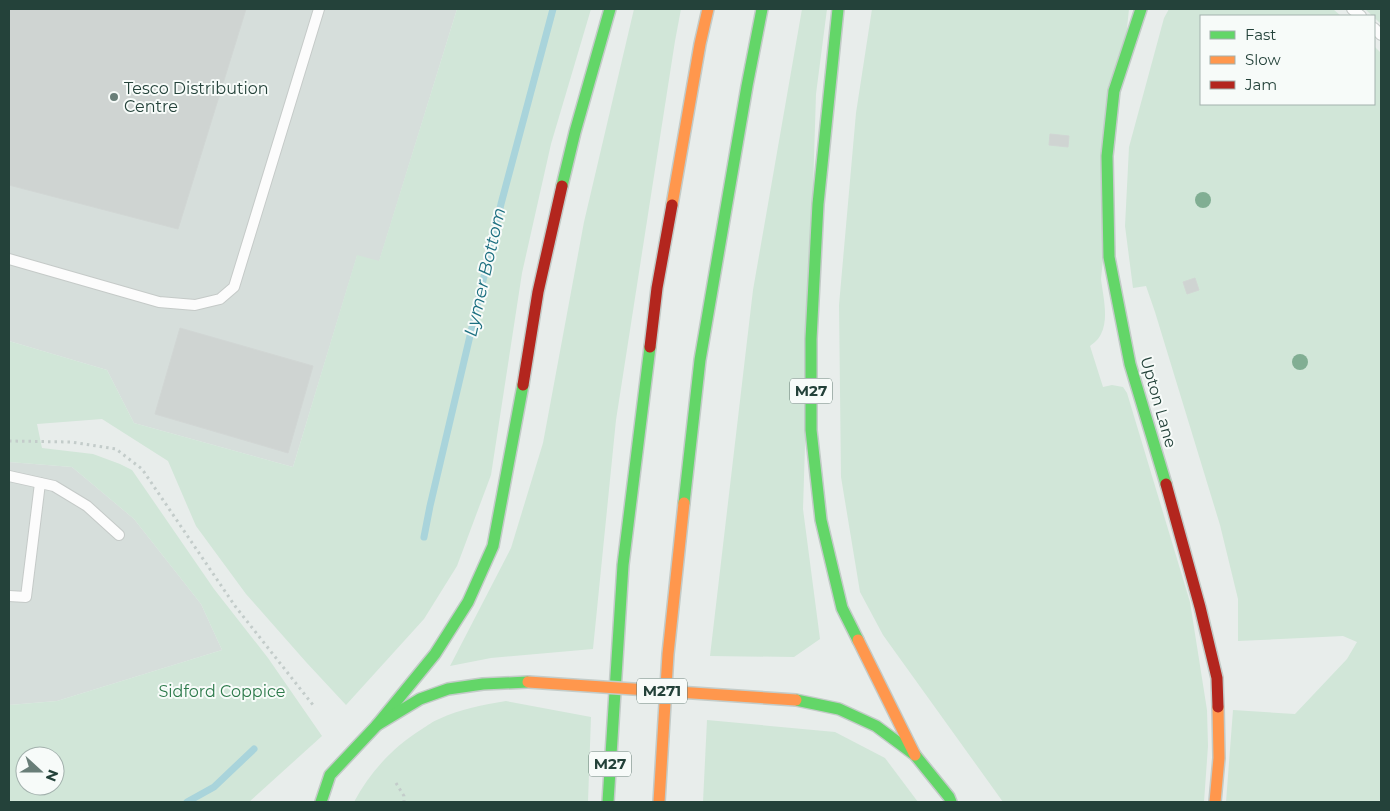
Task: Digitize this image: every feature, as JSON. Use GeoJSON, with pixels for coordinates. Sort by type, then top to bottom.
{"type":"FeatureCollection","features":[{"type":"Feature","properties":{"kind":"main road"},"geometry":{"type":"LineString","coordinates":[[377,725],[440,646],[468,602],[493,546],[514,437],[538,292],[575,132],[610,9]]}},
{"type":"Feature","properties":{"kind":"main road","name":"M27"},"geometry":{"type":"LineString","coordinates":[[608,802],[622,565],[657,288],[700,44],[708,9]]}},
{"type":"Feature","properties":{"kind":"main road"},"geometry":{"type":"LineString","coordinates":[[660,802],[668,654],[700,360],[762,9]]}},
{"type":"Feature","properties":{"kind":"main road","name":"M27"},"geometry":{"type":"LineString","coordinates":[[838,9],[818,204],[811,339],[811,430],[821,520],[842,608],[915,754]]}},
{"type":"Feature","properties":{"kind":"main road","name":"Upton Lane"},"geometry":{"type":"LineString","coordinates":[[1141,9],[1114,91],[1107,156],[1109,257],[1130,364],[1172,504],[1217,678],[1220,758],[1215,802]]}},
{"type":"Feature","properties":{"kind":"main road","name":"M271"},"geometry":{"type":"LineString","coordinates":[[311,791],[330,775],[377,725],[420,698],[448,689],[483,684],[528,682],[796,700],[839,709],[876,726],[915,754],[951,800]]}},
{"type":"Feature","properties":{"kind":"main road","name":"M271"},"geometry":{"type":"LineString","coordinates":[[321,802],[330,775]]}},
{"type":"Feature","properties":{"kind":"lane"},"geometry":{"type":"LineString","coordinates":[[9,260],[159,302],[195,305],[220,299],[234,287],[319,9]]}},
{"type":"Feature","properties":{"kind":"lane"},"geometry":{"type":"LineString","coordinates":[[9,476],[54,486],[87,506],[119,535]]}},
{"type":"Feature","properties":{"kind":"lane"},"geometry":{"type":"LineString","coordinates":[[9,596],[26,597],[40,483]]}},
{"type":"Feature","properties":{"kind":"path"},"geometry":{"type":"LineString","coordinates":[[9,441],[70,442],[116,449],[142,469],[236,606],[313,705]]}},
{"type":"Feature","properties":{"kind":"path"},"geometry":{"type":"LineString","coordinates":[[396,783],[404,796],[404,802]]}},
{"type":"Feature","properties":{"kind":"shaded area","name":"Tesco Distribution Centre"},"geometry":{"type":"Polygon","coordinates":[[[9,9],[457,9],[379,262],[357,256],[293,467],[134,423],[107,370],[9,341],[9,9]]]}},
{"type":"Feature","properties":{"kind":"shaded area"},"geometry":{"type":"Polygon","coordinates":[[[9,462],[72,467],[134,519],[201,604],[222,650],[57,701],[9,705],[9,462]]]}},
{"type":"Feature","properties":{"kind":"green space","name":"Sidford Coppice"},"geometry":{"type":"Polygon","coordinates":[[[457,9],[591,9],[551,144],[522,273],[491,475],[457,566],[424,619],[346,705],[246,594],[196,526],[168,461],[102,419],[37,424],[42,448],[93,454],[132,470],[214,589],[268,658],[322,736],[249,802],[9,802],[9,705],[57,701],[222,650],[201,604],[134,519],[72,467],[9,462],[9,341],[107,370],[134,423],[293,467],[357,255],[379,261],[457,9]]]}},
{"type":"Feature","properties":{"kind":"green space"},"geometry":{"type":"Polygon","coordinates":[[[634,9],[681,9],[616,420],[593,649],[491,658],[450,666],[511,548],[543,443],[584,222],[634,9]]]}},
{"type":"Feature","properties":{"kind":"green space"},"geometry":{"type":"Polygon","coordinates":[[[802,9],[827,9],[816,94],[803,509],[820,639],[794,657],[710,656],[753,290],[802,9]]]}},
{"type":"Feature","properties":{"kind":"green space"},"geometry":{"type":"Polygon","coordinates":[[[872,9],[1129,9],[1101,279],[1105,321],[1100,336],[1090,346],[1103,387],[1112,385],[1123,387],[1127,393],[1190,602],[1207,710],[1208,746],[1204,802],[1003,802],[883,635],[860,592],[841,477],[839,305],[856,113],[872,9]]]}},
{"type":"Feature","properties":{"kind":"green space"},"geometry":{"type":"Polygon","coordinates":[[[1169,9],[1333,9],[1340,15],[1200,15],[1200,105],[1375,105],[1375,47],[1381,53],[1381,802],[1226,802],[1233,710],[1295,714],[1347,659],[1357,642],[1343,636],[1238,641],[1238,599],[1220,525],[1146,286],[1133,288],[1125,226],[1129,147],[1164,18],[1169,9]]]}},
{"type":"Feature","properties":{"kind":"green space"},"geometry":{"type":"Polygon","coordinates":[[[1365,9],[1381,9],[1381,24],[1375,18],[1375,15],[1371,15],[1365,9]]]}},
{"type":"Feature","properties":{"kind":"green space"},"geometry":{"type":"Polygon","coordinates":[[[506,701],[591,717],[588,802],[354,802],[375,770],[411,736],[435,721],[455,713],[506,701]]]}},
{"type":"Feature","properties":{"kind":"green space"},"geometry":{"type":"Polygon","coordinates":[[[707,720],[835,732],[885,758],[918,802],[703,802],[707,720]]]}},
{"type":"Feature","properties":{"kind":"building","name":"Tesco Distribution Centre"},"geometry":{"type":"Polygon","coordinates":[[[9,9],[246,9],[178,229],[9,185],[9,9]]]}},
{"type":"Feature","properties":{"kind":"building"},"geometry":{"type":"Polygon","coordinates":[[[1050,134],[1069,136],[1068,147],[1049,145],[1050,134]]]}},
{"type":"Feature","properties":{"kind":"building"},"geometry":{"type":"Polygon","coordinates":[[[1195,278],[1199,290],[1187,294],[1183,282],[1195,278]]]}},
{"type":"Feature","properties":{"kind":"building"},"geometry":{"type":"Polygon","coordinates":[[[180,328],[313,366],[288,453],[155,414],[180,328]]]}},
{"type":"Feature","properties":{"kind":"waterway","name":"Lymer Bottom"},"geometry":{"type":"LineString","coordinates":[[424,537],[501,204],[553,9]]}},
{"type":"Feature","properties":{"kind":"waterway","name":"Lymer Bottom"},"geometry":{"type":"LineString","coordinates":[[187,802],[214,787],[254,749]]}},
{"type":"Feature","properties":{"kind":"traffic: fast"},"geometry":{"type":"LineString","coordinates":[[562,186],[575,132],[610,9]]}},
{"type":"Feature","properties":{"kind":"traffic: fast"},"geometry":{"type":"LineString","coordinates":[[684,503],[700,360],[762,9]]}},
{"type":"Feature","properties":{"kind":"traffic: fast"},"geometry":{"type":"LineString","coordinates":[[838,9],[818,204],[811,339],[811,430],[821,520],[842,608],[858,640]]}},
{"type":"Feature","properties":{"kind":"traffic: fast"},"geometry":{"type":"LineString","coordinates":[[1141,9],[1114,91],[1107,156],[1109,257],[1130,364],[1166,484]]}},
{"type":"Feature","properties":{"kind":"traffic: fast"},"geometry":{"type":"LineString","coordinates":[[608,802],[623,565],[650,347]]}},
{"type":"Feature","properties":{"kind":"traffic: fast"},"geometry":{"type":"LineString","coordinates":[[377,725],[435,654],[468,602],[493,546],[523,385]]}},
{"type":"Feature","properties":{"kind":"traffic: fast"},"geometry":{"type":"LineString","coordinates":[[321,802],[330,775],[377,725],[420,699],[448,689],[483,684],[528,682]]}},
{"type":"Feature","properties":{"kind":"traffic: fast"},"geometry":{"type":"LineString","coordinates":[[796,700],[839,709],[876,726],[915,755],[951,802]]}},
{"type":"Feature","properties":{"kind":"traffic: slow"},"geometry":{"type":"LineString","coordinates":[[672,205],[700,44],[708,9]]}},
{"type":"Feature","properties":{"kind":"traffic: slow"},"geometry":{"type":"LineString","coordinates":[[659,802],[668,654],[684,503]]}},
{"type":"Feature","properties":{"kind":"traffic: slow"},"geometry":{"type":"LineString","coordinates":[[858,640],[915,755]]}},
{"type":"Feature","properties":{"kind":"traffic: slow"},"geometry":{"type":"LineString","coordinates":[[528,682],[796,700]]}},
{"type":"Feature","properties":{"kind":"traffic: slow"},"geometry":{"type":"LineString","coordinates":[[1215,802],[1219,758],[1218,707]]}},
{"type":"Feature","properties":{"kind":"traffic: jam"},"geometry":{"type":"LineString","coordinates":[[523,385],[538,292],[562,186]]}},
{"type":"Feature","properties":{"kind":"traffic: jam"},"geometry":{"type":"LineString","coordinates":[[650,347],[657,288],[672,205]]}},
{"type":"Feature","properties":{"kind":"traffic: jam"},"geometry":{"type":"LineString","coordinates":[[1166,484],[1200,607],[1217,678],[1218,707]]}},
{"type":"Feature","properties":{"kind":"place","name":"Tesco Distribution Centre"},"geometry":{"type":"Point","coordinates":[114,97]}}]}
